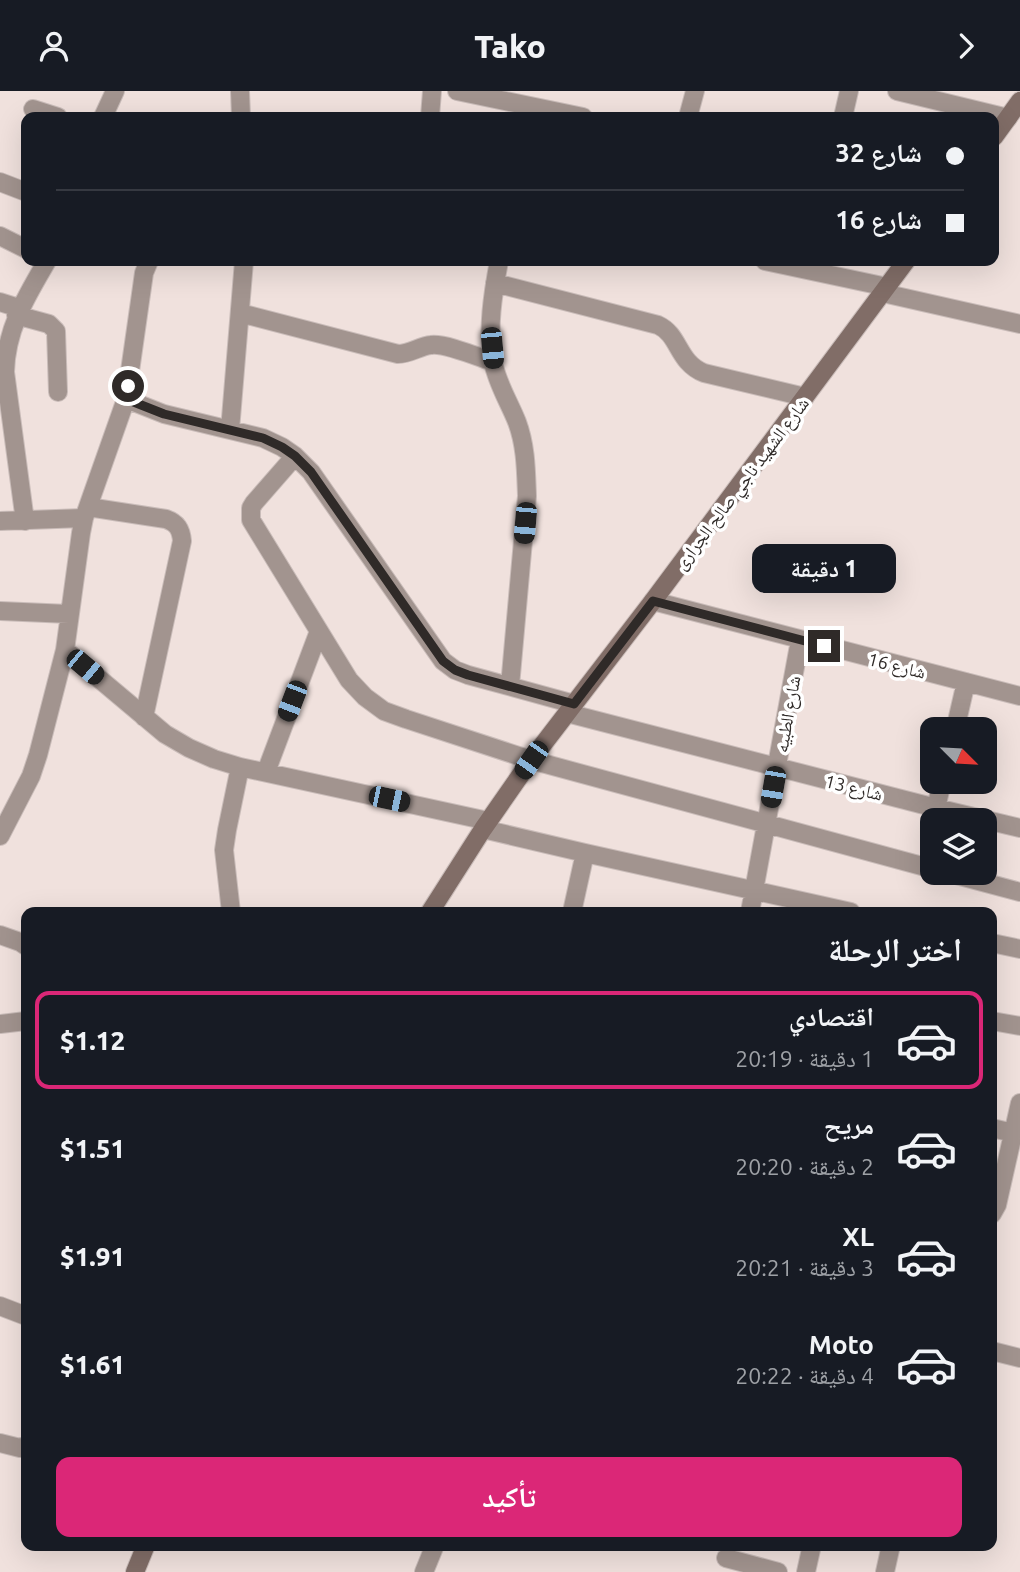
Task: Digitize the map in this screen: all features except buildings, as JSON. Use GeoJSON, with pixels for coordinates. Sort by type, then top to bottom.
{"type":"FeatureCollection","features":[{"type":"Feature","properties":{"kind":"street"},"geometry":{"type":"LineString","coordinates":[[105,112],[115,91]]}},
{"type":"Feature","properties":{"kind":"street"},"geometry":{"type":"LineString","coordinates":[[240,91],[241,112]]}},
{"type":"Feature","properties":{"kind":"street"},"geometry":{"type":"LineString","coordinates":[[430,112],[432,91]]}},
{"type":"Feature","properties":{"kind":"street"},"geometry":{"type":"LineString","coordinates":[[457,91],[559,112]]}},
{"type":"Feature","properties":{"kind":"street"},"geometry":{"type":"LineString","coordinates":[[689,112],[695,91]]}},
{"type":"Feature","properties":{"kind":"street"},"geometry":{"type":"LineString","coordinates":[[844,112],[849,91]]}},
{"type":"Feature","properties":{"kind":"street"},"geometry":{"type":"LineString","coordinates":[[897,91],[959,98],[981,112]]}},
{"type":"Feature","properties":{"kind":"street"},"geometry":{"type":"LineString","coordinates":[[1006,128],[1020,101]]}},
{"type":"Feature","properties":{"kind":"street"},"geometry":{"type":"LineString","coordinates":[[33,109],[42,112]]}},
{"type":"Feature","properties":{"kind":"street"},"geometry":{"type":"LineString","coordinates":[[0,182],[21,190]]}},
{"type":"Feature","properties":{"kind":"street"},"geometry":{"type":"LineString","coordinates":[[0,236],[21,246]]}},
{"type":"Feature","properties":{"kind":"street"},"geometry":{"type":"LineString","coordinates":[[25,521],[7,447],[2,372],[18,312],[44,266]]}},
{"type":"Feature","properties":{"kind":"street"},"geometry":{"type":"LineString","coordinates":[[2,828],[31,776],[65,650],[86,512],[126,399],[146,266]]}},
{"type":"Feature","properties":{"kind":"street"},"geometry":{"type":"LineString","coordinates":[[230,429],[244,266]]}},
{"type":"Feature","properties":{"kind":"street"},"geometry":{"type":"LineString","coordinates":[[498,266],[491,334],[493,362],[524,446],[527,496],[510,686]]}},
{"type":"Feature","properties":{"kind":"street"},"geometry":{"type":"LineString","coordinates":[[814,266],[885,290],[1020,324]]}},
{"type":"Feature","properties":{"kind":"street","name":"شارع الشهيد ناجي صالح الجرارى"},"geometry":{"type":"LineString","coordinates":[[433,907],[485,825],[531,760],[902,266]]}},
{"type":"Feature","properties":{"kind":"street"},"geometry":{"type":"LineString","coordinates":[[495,283],[658,325],[666,328],[688,363],[696,370],[805,397]]}},
{"type":"Feature","properties":{"kind":"street"},"geometry":{"type":"LineString","coordinates":[[0,302],[49,324],[56,331],[58,392]]}},
{"type":"Feature","properties":{"kind":"street"},"geometry":{"type":"LineString","coordinates":[[240,313],[398,354],[406,354],[429,345],[439,345],[493,362]]}},
{"type":"Feature","properties":{"kind":"street","name":"شارع 13"},"geometry":{"type":"LineString","coordinates":[[126,399],[164,414],[263,438],[295,456],[311,472],[443,661],[455,670],[510,686],[570,709],[777,768],[936,808]]}},
{"type":"Feature","properties":{"kind":"street"},"geometry":{"type":"LineString","coordinates":[[295,456],[254,503],[251,520],[349,680],[365,697],[384,711],[531,760],[920,865]]}},
{"type":"Feature","properties":{"kind":"street"},"geometry":{"type":"LineString","coordinates":[[0,521],[25,521],[86,512],[166,519],[178,527],[182,541],[144,717]]}},
{"type":"Feature","properties":{"kind":"street","name":"شارع 16"},"geometry":{"type":"LineString","coordinates":[[653,601],[1020,696]]}},
{"type":"Feature","properties":{"kind":"street"},"geometry":{"type":"LineString","coordinates":[[0,611],[69,614]]}},
{"type":"Feature","properties":{"kind":"street"},"geometry":{"type":"LineString","coordinates":[[265,772],[318,631]]}},
{"type":"Feature","properties":{"kind":"street","name":"شارع الطبيه"},"geometry":{"type":"LineString","coordinates":[[751,907],[800,640]]}},
{"type":"Feature","properties":{"kind":"street"},"geometry":{"type":"LineString","coordinates":[[65,650],[165,734],[214,759],[485,825],[585,853],[829,907]]}},
{"type":"Feature","properties":{"kind":"street"},"geometry":{"type":"LineString","coordinates":[[958,717],[966,682]]}},
{"type":"Feature","properties":{"kind":"street"},"geometry":{"type":"LineString","coordinates":[[231,907],[225,850],[240,767]]}},
{"type":"Feature","properties":{"kind":"street"},"geometry":{"type":"LineString","coordinates":[[936,808],[939,795]]}},
{"type":"Feature","properties":{"kind":"street","name":"شارع 13"},"geometry":{"type":"LineString","coordinates":[[997,823],[1020,828]]}},
{"type":"Feature","properties":{"kind":"street"},"geometry":{"type":"LineString","coordinates":[[573,907],[585,853]]}},
{"type":"Feature","properties":{"kind":"street"},"geometry":{"type":"LineString","coordinates":[[994,885],[1020,892]]}},
{"type":"Feature","properties":{"kind":"street"},"geometry":{"type":"LineString","coordinates":[[0,936],[21,943]]}},
{"type":"Feature","properties":{"kind":"street"},"geometry":{"type":"LineString","coordinates":[[997,944],[1020,949]]}},
{"type":"Feature","properties":{"kind":"street"},"geometry":{"type":"LineString","coordinates":[[0,1015],[21,1020]]}},
{"type":"Feature","properties":{"kind":"street"},"geometry":{"type":"LineString","coordinates":[[0,1024],[21,1021]]}},
{"type":"Feature","properties":{"kind":"street"},"geometry":{"type":"LineString","coordinates":[[997,1022],[1020,1026]]}},
{"type":"Feature","properties":{"kind":"street"},"geometry":{"type":"LineString","coordinates":[[997,1205],[1020,1103]]}},
{"type":"Feature","properties":{"kind":"street"},"geometry":{"type":"LineString","coordinates":[[997,1130],[1013,1133]]}},
{"type":"Feature","properties":{"kind":"street"},"geometry":{"type":"LineString","coordinates":[[0,1306],[21,1314]]}},
{"type":"Feature","properties":{"kind":"street"},"geometry":{"type":"LineString","coordinates":[[997,1352],[1020,1358]]}},
{"type":"Feature","properties":{"kind":"street"},"geometry":{"type":"LineString","coordinates":[[0,1443],[21,1448]]}},
{"type":"Feature","properties":{"kind":"street"},"geometry":{"type":"LineString","coordinates":[[135,1572],[144,1551]]}},
{"type":"Feature","properties":{"kind":"street"},"geometry":{"type":"LineString","coordinates":[[424,1572],[433,1551]]}},
{"type":"Feature","properties":{"kind":"street"},"geometry":{"type":"LineString","coordinates":[[806,1572],[811,1551]]}},
{"type":"Feature","properties":{"kind":"street"},"geometry":{"type":"LineString","coordinates":[[884,1572],[889,1551]]}},
{"type":"Feature","properties":{"kind":"street"},"geometry":{"type":"LineString","coordinates":[[725,1558],[778,1572]]}},
{"type":"Feature","properties":{"kind":"route"},"geometry":{"type":"LineString","coordinates":[[128,386],[126,399],[152,410],[263,438],[295,456],[311,472],[443,661],[468,675],[574,704],[653,601],[824,646]]}}]}
